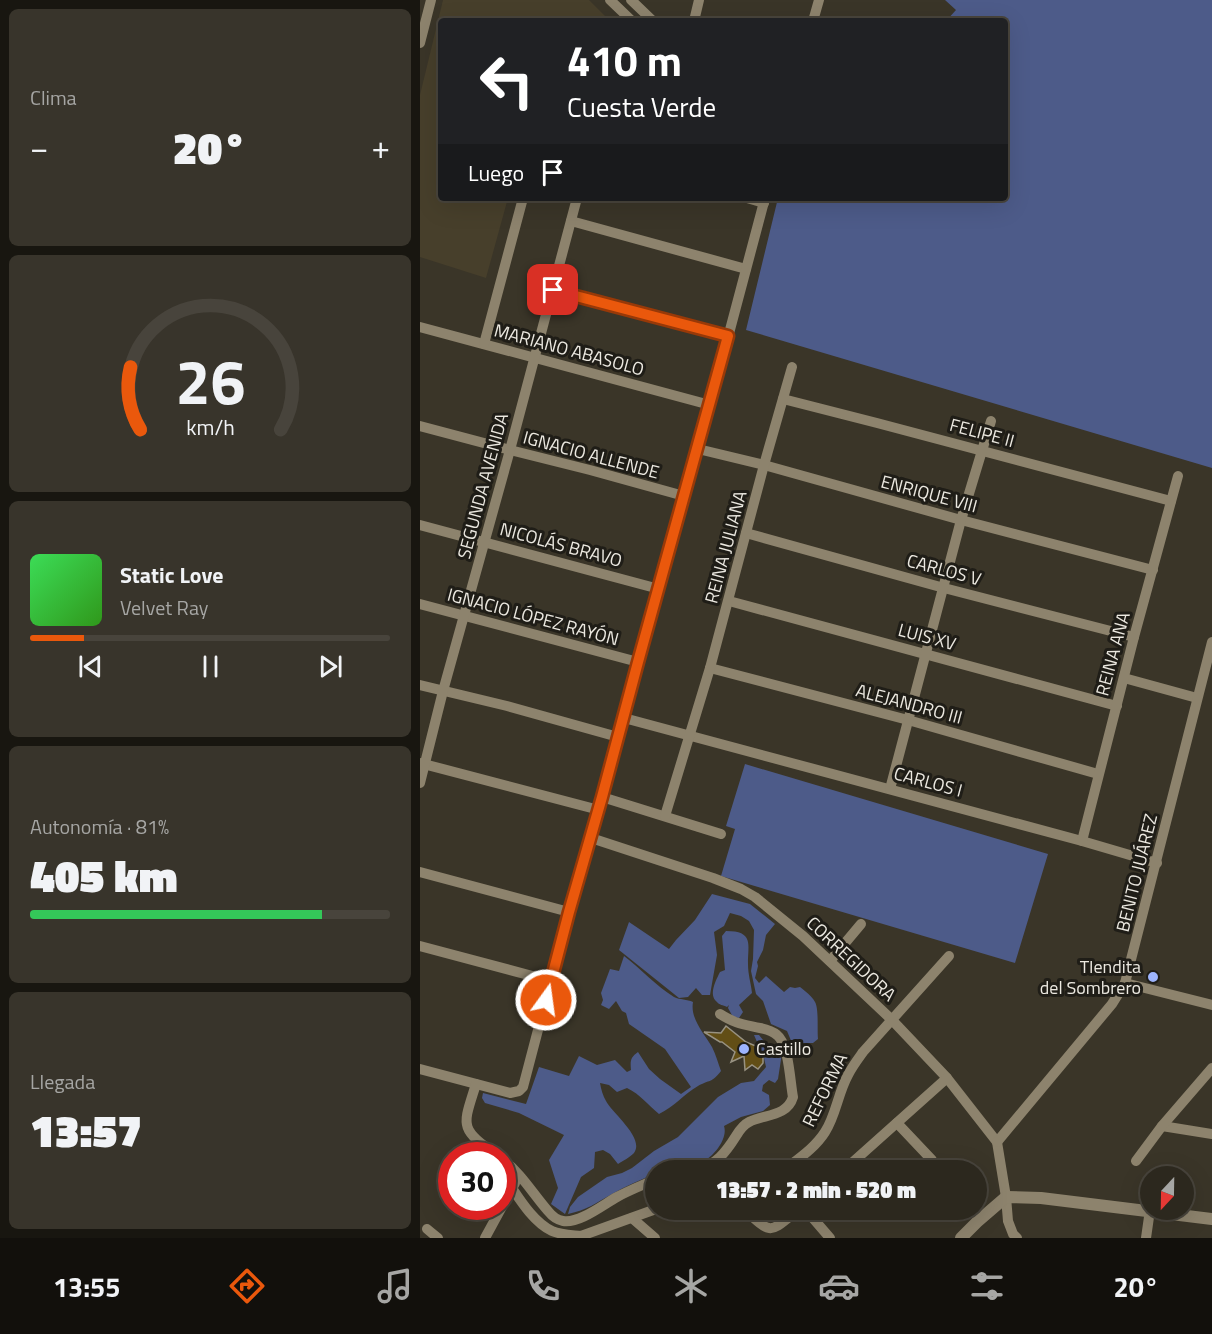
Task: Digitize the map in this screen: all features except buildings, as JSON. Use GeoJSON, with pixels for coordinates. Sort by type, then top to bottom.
{"type":"FeatureCollection","features":[{"type":"Feature","properties":{"kind":"street"},"geometry":{"type":"LineString","coordinates":[[420,43],[431,0]]}},
{"type":"Feature","properties":{"kind":"street"},"geometry":{"type":"LineString","coordinates":[[610,0],[623,17]]}},
{"type":"Feature","properties":{"kind":"street"},"geometry":{"type":"LineString","coordinates":[[623,17],[626,0]]}},
{"type":"Feature","properties":{"kind":"street"},"geometry":{"type":"LineString","coordinates":[[631,0],[650,18]]}},
{"type":"Feature","properties":{"kind":"street"},"geometry":{"type":"LineString","coordinates":[[694,18],[699,0]]}},
{"type":"Feature","properties":{"kind":"street"},"geometry":{"type":"LineString","coordinates":[[814,18],[819,0]]}},
{"type":"Feature","properties":{"kind":"street"},"geometry":{"type":"LineString","coordinates":[[484,344],[522,201]]}},
{"type":"Feature","properties":{"kind":"street","name":"SEGUNDA AVENIDA"},"geometry":{"type":"LineString","coordinates":[[420,783],[422,764],[510,450],[576,201]]}},
{"type":"Feature","properties":{"kind":"street"},"geometry":{"type":"LineString","coordinates":[[420,1069],[510,1093],[519,1091],[523,1087],[764,201]]}},
{"type":"Feature","properties":{"kind":"street"},"geometry":{"type":"LineString","coordinates":[[571,221],[746,269]]}},
{"type":"Feature","properties":{"kind":"street"},"geometry":{"type":"LineString","coordinates":[[553,290],[728,336]]}},
{"type":"Feature","properties":{"kind":"street","name":"MARIANO ABASOLO"},"geometry":{"type":"LineString","coordinates":[[420,327],[710,405]]}},
{"type":"Feature","properties":{"kind":"street","name":"REINA JULIANA"},"geometry":{"type":"LineString","coordinates":[[665,816],[729,601],[792,367]]}},
{"type":"Feature","properties":{"kind":"street","name":"FELIPE II"},"geometry":{"type":"LineString","coordinates":[[783,399],[1171,501]]}},
{"type":"Feature","properties":{"kind":"street"},"geometry":{"type":"LineString","coordinates":[[890,789],[961,520],[991,421]]}},
{"type":"Feature","properties":{"kind":"street","name":"IGNACIO ALLENDE"},"geometry":{"type":"LineString","coordinates":[[420,426],[684,496]]}},
{"type":"Feature","properties":{"kind":"street","name":"ENRIQUE VIII"},"geometry":{"type":"LineString","coordinates":[[698,449],[1153,570]]}},
{"type":"Feature","properties":{"kind":"street","name":"REINA ANA"},"geometry":{"type":"LineString","coordinates":[[1082,841],[1178,476]]}},
{"type":"Feature","properties":{"kind":"street","name":"NICOLÁS BRAVO"},"geometry":{"type":"LineString","coordinates":[[420,525],[659,589]]}},
{"type":"Feature","properties":{"kind":"street","name":"CARLOS V"},"geometry":{"type":"LineString","coordinates":[[746,533],[944,588],[1134,637]]}},
{"type":"Feature","properties":{"kind":"street","name":"LUIS XV"},"geometry":{"type":"LineString","coordinates":[[729,601],[1117,706]]}},
{"type":"Feature","properties":{"kind":"street","name":"IGNACIO LÓPEZ RAYÓN"},"geometry":{"type":"LineString","coordinates":[[420,604],[638,662]]}},
{"type":"Feature","properties":{"kind":"street","name":"BENITO JUÁREZ"},"geometry":{"type":"LineString","coordinates":[[997,1142],[1112,1004],[1125,982],[1212,642]]}},
{"type":"Feature","properties":{"kind":"street","name":"ALEJANDRO III"},"geometry":{"type":"LineString","coordinates":[[710,668],[908,720],[1098,774]]}},
{"type":"Feature","properties":{"kind":"street"},"geometry":{"type":"LineString","coordinates":[[1124,678],[1197,698]]}},
{"type":"Feature","properties":{"kind":"street"},"geometry":{"type":"LineString","coordinates":[[420,685],[618,737]]}},
{"type":"Feature","properties":{"kind":"street","name":"CARLOS I"},"geometry":{"type":"LineString","coordinates":[[624,718],[1156,863]]}},
{"type":"Feature","properties":{"kind":"street"},"geometry":{"type":"LineString","coordinates":[[422,764],[599,810]]}},
{"type":"Feature","properties":{"kind":"street"},"geometry":{"type":"LineString","coordinates":[[602,797],[720,834]]}},
{"type":"Feature","properties":{"kind":"street","name":"CORREGIDORA"},"geometry":{"type":"LineString","coordinates":[[591,838],[741,889],[767,906],[830,961],[892,1020],[947,1078],[997,1142],[1008,1221],[1017,1238]]}},
{"type":"Feature","properties":{"kind":"street"},"geometry":{"type":"LineString","coordinates":[[420,872],[569,912]]}},
{"type":"Feature","properties":{"kind":"street"},"geometry":{"type":"LineString","coordinates":[[830,961],[861,924]]}},
{"type":"Feature","properties":{"kind":"street"},"geometry":{"type":"LineString","coordinates":[[420,946],[551,981]]}},
{"type":"Feature","properties":{"kind":"street","name":"REFORMA"},"geometry":{"type":"LineString","coordinates":[[796,1160],[825,1133],[850,1071],[863,1052],[949,956]]}},
{"type":"Feature","properties":{"kind":"street"},"geometry":{"type":"LineString","coordinates":[[1125,982],[1212,1005]]}},
{"type":"Feature","properties":{"kind":"street"},"geometry":{"type":"LineString","coordinates":[[717,1160],[742,1126],[786,1109],[793,1097],[786,1051],[779,1036],[771,1031],[732,1022],[720,1014]]}},
{"type":"Feature","properties":{"kind":"street"},"geometry":{"type":"LineString","coordinates":[[1136,1161],[1162,1125],[1212,1068]]}},
{"type":"Feature","properties":{"kind":"street"},"geometry":{"type":"LineString","coordinates":[[858,1160],[947,1078]]}},
{"type":"Feature","properties":{"kind":"street"},"geometry":{"type":"LineString","coordinates":[[476,1084],[466,1117],[466,1127],[479,1142]]}},
{"type":"Feature","properties":{"kind":"street"},"geometry":{"type":"LineString","coordinates":[[897,1124],[932,1160]]}},
{"type":"Feature","properties":{"kind":"street"},"geometry":{"type":"LineString","coordinates":[[1162,1125],[1212,1134]]}},
{"type":"Feature","properties":{"kind":"street"},"geometry":{"type":"LineString","coordinates":[[516,1171],[549,1213],[564,1221],[575,1221],[645,1184]]}},
{"type":"Feature","properties":{"kind":"street"},"geometry":{"type":"LineString","coordinates":[[516,1182],[520,1175]]}},
{"type":"Feature","properties":{"kind":"street"},"geometry":{"type":"LineString","coordinates":[[516,1194],[543,1225],[559,1233],[581,1236],[645,1213]]}},
{"type":"Feature","properties":{"kind":"street"},"geometry":{"type":"LineString","coordinates":[[961,1238],[1006,1197],[1041,1198],[1140,1209]]}},
{"type":"Feature","properties":{"kind":"street"},"geometry":{"type":"LineString","coordinates":[[1194,1216],[1212,1219]]}},
{"type":"Feature","properties":{"kind":"street"},"geometry":{"type":"LineString","coordinates":[[632,1218],[655,1238]]}},
{"type":"Feature","properties":{"kind":"street"},"geometry":{"type":"LineString","coordinates":[[479,1238],[489,1220]]}},
{"type":"Feature","properties":{"kind":"street"},"geometry":{"type":"LineString","coordinates":[[485,1238],[495,1220]]}},
{"type":"Feature","properties":{"kind":"street"},"geometry":{"type":"LineString","coordinates":[[756,1220],[769,1229],[777,1227],[786,1220]]}},
{"type":"Feature","properties":{"kind":"street"},"geometry":{"type":"LineString","coordinates":[[814,1220],[830,1238]]}},
{"type":"Feature","properties":{"kind":"street"},"geometry":{"type":"LineString","coordinates":[[1146,1238],[1149,1220]]}},
{"type":"Feature","properties":{"kind":"street"},"geometry":{"type":"LineString","coordinates":[[427,1229],[438,1238]]}},
{"type":"Feature","properties":{"kind":"shaded area"},"geometry":{"type":"Polygon","coordinates":[[[443,0],[589,0],[607,18],[439,18],[443,0]]]}},
{"type":"Feature","properties":{"kind":"shaded area"},"geometry":{"type":"Polygon","coordinates":[[[945,0],[1212,0],[1212,468],[746,330],[777,201],[1008,201],[1008,18],[949,18],[956,10],[945,0]]]}},
{"type":"Feature","properties":{"kind":"shaded area"},"geometry":{"type":"Polygon","coordinates":[[[438,21],[438,201],[507,201],[486,278],[420,257],[420,95],[438,21]]]}},
{"type":"Feature","properties":{"kind":"shaded area"},"geometry":{"type":"Polygon","coordinates":[[[745,764],[1048,854],[1015,963],[721,876],[735,829],[726,826],[745,764]]]}},
{"type":"Feature","properties":{"kind":"shaded area"},"geometry":{"type":"Polygon","coordinates":[[[712,894],[750,904],[775,924],[766,935],[763,950],[757,962],[755,978],[759,983],[766,976],[784,992],[790,987],[800,987],[812,998],[816,1005],[818,1019],[818,1039],[813,1043],[792,1043],[787,1031],[771,1024],[763,1001],[756,994],[751,971],[754,930],[749,921],[741,916],[730,913],[724,926],[714,932],[717,955],[710,995],[702,995],[696,988],[688,997],[679,998],[619,950],[629,922],[669,949],[695,920],[712,894]]]}},
{"type":"Feature","properties":{"kind":"shaded area"},"geometry":{"type":"Polygon","coordinates":[[[726,931],[741,933],[748,940],[748,968],[752,993],[739,1005],[743,1012],[739,1018],[733,1017],[728,1008],[729,1005],[727,1007],[719,1004],[713,995],[720,972],[725,970],[722,936],[726,931]]]}},
{"type":"Feature","properties":{"kind":"shaded area"},"geometry":{"type":"Polygon","coordinates":[[[624,956],[667,993],[693,1002],[696,1020],[712,1047],[721,1071],[712,1080],[693,1089],[659,1114],[627,1088],[617,1092],[609,1085],[600,1083],[606,1101],[632,1133],[636,1147],[634,1153],[618,1164],[610,1154],[603,1150],[595,1152],[594,1168],[581,1177],[565,1214],[551,1204],[558,1188],[549,1160],[564,1135],[519,1113],[485,1103],[482,1098],[483,1093],[526,1104],[539,1067],[569,1076],[579,1056],[597,1065],[615,1060],[627,1072],[631,1070],[632,1059],[638,1052],[649,1069],[681,1094],[691,1087],[665,1049],[629,1024],[626,1013],[616,1001],[609,1009],[601,1005],[603,1000],[601,993],[610,969],[619,971],[624,956]]]}},
{"type":"Feature","properties":{"kind":"shaded area"},"geometry":{"type":"Polygon","coordinates":[[[754,1035],[759,1035],[770,1049],[780,1050],[782,1053],[778,1079],[775,1083],[769,1080],[763,1085],[762,1091],[769,1095],[770,1105],[763,1111],[741,1117],[724,1126],[724,1136],[720,1146],[712,1155],[705,1160],[645,1160],[645,1178],[586,1208],[568,1214],[570,1207],[578,1197],[607,1177],[632,1168],[654,1151],[678,1137],[718,1097],[741,1083],[754,1081],[766,1067],[754,1035]]]}},
{"type":"Feature","properties":{"kind":"place","name":"TIendita del Sombrero"},"geometry":{"type":"Point","coordinates":[1153,977]}},
{"type":"Feature","properties":{"kind":"place","name":"Castillo"},"geometry":{"type":"Point","coordinates":[744,1049]}},
{"type":"Feature","properties":{"kind":"route"},"geometry":{"type":"LineString","coordinates":[[546,1000],[728,336],[553,290]]}}]}
